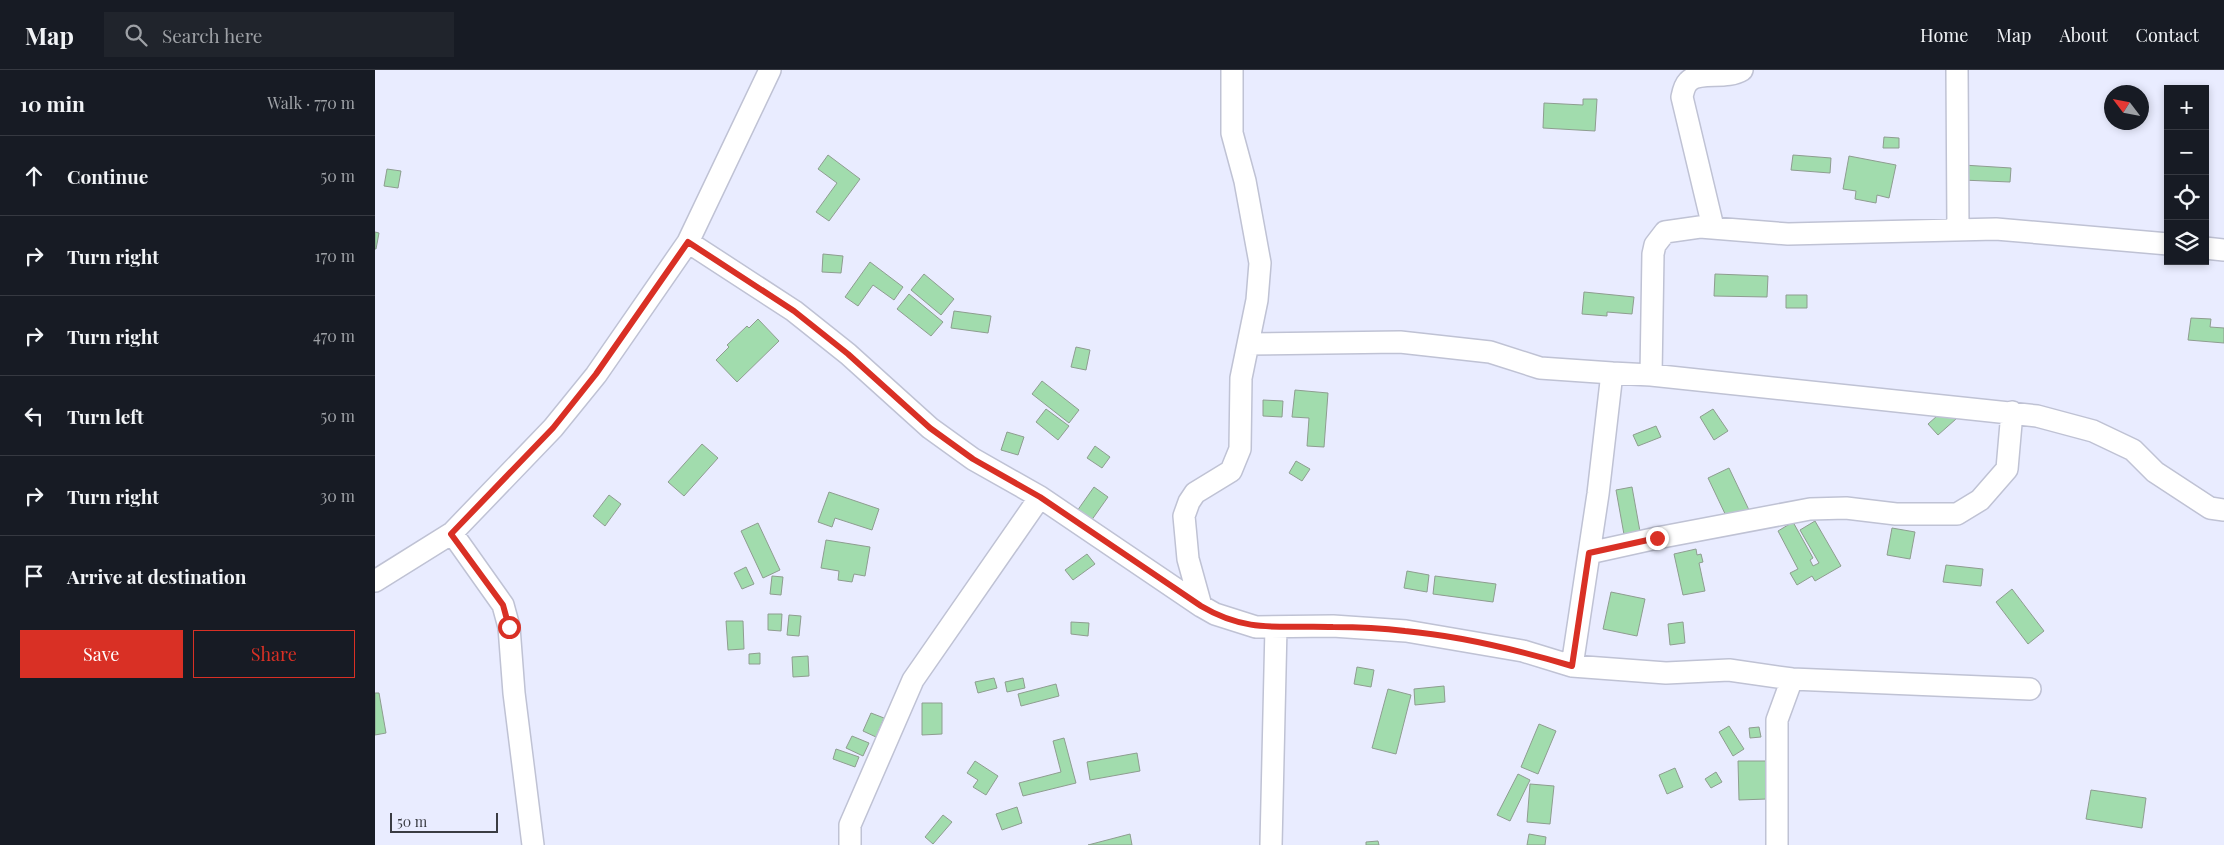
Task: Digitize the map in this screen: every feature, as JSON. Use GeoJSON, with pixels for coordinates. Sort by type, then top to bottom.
{"type":"FeatureCollection","features":[{"type":"Feature","properties":{"kind":"street"},"geometry":{"type":"LineString","coordinates":[[377,575],[451,534],[553,428],[596,374],[688,242],[770,70]]}},
{"type":"Feature","properties":{"kind":"street"},"geometry":{"type":"LineString","coordinates":[[1201,606],[1188,560],[1184,516],[1195,492],[1231,471],[1237,460],[1240,449],[1241,378],[1257,300],[1260,263],[1245,182],[1233,133],[1232,70]]}},
{"type":"Feature","properties":{"kind":"street"},"geometry":{"type":"LineString","coordinates":[[1713,227],[1682,97],[1687,82],[1695,76],[1728,76],[1742,70]]}},
{"type":"Feature","properties":{"kind":"street"},"geometry":{"type":"LineString","coordinates":[[1957,70],[1958,230]]}},
{"type":"Feature","properties":{"kind":"street"},"geometry":{"type":"LineString","coordinates":[[1651,375],[1655,245],[1665,232],[1700,227],[1788,234],[1995,229],[2164,244]]}},
{"type":"Feature","properties":{"kind":"street"},"geometry":{"type":"LineString","coordinates":[[688,242],[794,311],[848,354],[930,428],[973,459],[1040,497],[1201,606],[1215,614],[1239,622],[1256,627],[1333,626],[1407,631],[1523,651],[1572,666],[1666,673],[1729,670],[1791,678],[2030,688]]}},
{"type":"Feature","properties":{"kind":"street"},"geometry":{"type":"LineString","coordinates":[[2209,248],[2224,250]]}},
{"type":"Feature","properties":{"kind":"street"},"geometry":{"type":"LineString","coordinates":[[1248,344],[1400,342],[1490,352],[1540,368],[1651,375],[2037,416],[2093,431],[2133,450],[2155,472],[2210,508],[2224,510]]}},
{"type":"Feature","properties":{"kind":"street"},"geometry":{"type":"LineString","coordinates":[[1572,666],[1598,494],[1612,373]]}},
{"type":"Feature","properties":{"kind":"street"},"geometry":{"type":"LineString","coordinates":[[1589,553],[1810,509],[1846,508],[1896,514],[1957,514],[1980,500],[2007,469],[2012,412]]}},
{"type":"Feature","properties":{"kind":"street"},"geometry":{"type":"LineString","coordinates":[[850,845],[850,825],[913,680],[1040,497]]}},
{"type":"Feature","properties":{"kind":"street"},"geometry":{"type":"LineString","coordinates":[[451,534],[503,605],[509,627],[514,693],[533,845]]}},
{"type":"Feature","properties":{"kind":"street"},"geometry":{"type":"LineString","coordinates":[[1271,845],[1276,627]]}},
{"type":"Feature","properties":{"kind":"street"},"geometry":{"type":"LineString","coordinates":[[1777,845],[1777,720],[1791,678]]}},
{"type":"Feature","properties":{"kind":"building"},"geometry":{"type":"Polygon","coordinates":[[[1583,99],[1597,99],[1595,131],[1543,128],[1544,103],[1583,105],[1583,99]]]}},
{"type":"Feature","properties":{"kind":"building"},"geometry":{"type":"Polygon","coordinates":[[[1884,137],[1899,138],[1899,148],[1883,148],[1884,137]]]}},
{"type":"Feature","properties":{"kind":"building"},"geometry":{"type":"Polygon","coordinates":[[[828,155],[860,179],[829,221],[816,212],[837,183],[818,169],[828,155]]]}},
{"type":"Feature","properties":{"kind":"building"},"geometry":{"type":"Polygon","coordinates":[[[1793,155],[1831,158],[1830,173],[1791,170],[1793,155]]]}},
{"type":"Feature","properties":{"kind":"building"},"geometry":{"type":"Polygon","coordinates":[[[1849,156],[1896,165],[1889,198],[1877,195],[1876,203],[1855,199],[1856,191],[1843,189],[1849,156]]]}},
{"type":"Feature","properties":{"kind":"building"},"geometry":{"type":"Polygon","coordinates":[[[1963,165],[2011,168],[2010,182],[1962,180],[1963,165]]]}},
{"type":"Feature","properties":{"kind":"building"},"geometry":{"type":"Polygon","coordinates":[[[387,169],[401,171],[398,188],[384,186],[387,169]]]}},
{"type":"Feature","properties":{"kind":"building"},"geometry":{"type":"Polygon","coordinates":[[[375,232],[379,233],[376,249],[375,249],[375,232]]]}},
{"type":"Feature","properties":{"kind":"building"},"geometry":{"type":"Polygon","coordinates":[[[823,254],[843,256],[841,273],[822,272],[823,254]]]}},
{"type":"Feature","properties":{"kind":"building"},"geometry":{"type":"Polygon","coordinates":[[[870,262],[903,287],[894,300],[873,285],[858,306],[845,297],[870,262]]]}},
{"type":"Feature","properties":{"kind":"building"},"geometry":{"type":"Polygon","coordinates":[[[924,274],[954,299],[941,315],[911,290],[924,274]]]}},
{"type":"Feature","properties":{"kind":"building"},"geometry":{"type":"Polygon","coordinates":[[[1715,274],[1768,276],[1767,297],[1714,296],[1715,274]]]}},
{"type":"Feature","properties":{"kind":"building"},"geometry":{"type":"Polygon","coordinates":[[[1584,292],[1634,297],[1632,314],[1607,312],[1607,316],[1582,314],[1584,292]]]}},
{"type":"Feature","properties":{"kind":"building"},"geometry":{"type":"Polygon","coordinates":[[[909,294],[943,322],[931,336],[897,309],[909,294]]]}},
{"type":"Feature","properties":{"kind":"building"},"geometry":{"type":"Polygon","coordinates":[[[1786,295],[1807,295],[1807,308],[1786,308],[1786,295]]]}},
{"type":"Feature","properties":{"kind":"building"},"geometry":{"type":"Polygon","coordinates":[[[954,311],[991,316],[988,333],[951,328],[954,311]]]}},
{"type":"Feature","properties":{"kind":"building"},"geometry":{"type":"Polygon","coordinates":[[[2191,318],[2211,319],[2210,327],[2224,328],[2224,343],[2188,340],[2191,318]]]}},
{"type":"Feature","properties":{"kind":"building"},"geometry":{"type":"Polygon","coordinates":[[[758,319],[779,341],[737,382],[716,360],[729,347],[727,345],[747,326],[749,328],[758,319]]]}},
{"type":"Feature","properties":{"kind":"building"},"geometry":{"type":"Polygon","coordinates":[[[1076,347],[1090,350],[1086,370],[1071,367],[1076,347]]]}},
{"type":"Feature","properties":{"kind":"building"},"geometry":{"type":"Polygon","coordinates":[[[1042,381],[1079,410],[1069,423],[1032,394],[1042,381]]]}},
{"type":"Feature","properties":{"kind":"building"},"geometry":{"type":"Polygon","coordinates":[[[1295,390],[1328,393],[1324,447],[1307,446],[1309,418],[1292,417],[1295,390]]]}},
{"type":"Feature","properties":{"kind":"building"},"geometry":{"type":"Polygon","coordinates":[[[1263,400],[1283,401],[1282,417],[1263,416],[1263,400]]]}},
{"type":"Feature","properties":{"kind":"building"},"geometry":{"type":"Polygon","coordinates":[[[1946,408],[1956,419],[1938,435],[1928,424],[1946,408]]]}},
{"type":"Feature","properties":{"kind":"building"},"geometry":{"type":"Polygon","coordinates":[[[1046,409],[1069,426],[1058,440],[1036,422],[1046,409]]]}},
{"type":"Feature","properties":{"kind":"building"},"geometry":{"type":"Polygon","coordinates":[[[1713,409],[1728,431],[1714,440],[1700,417],[1713,409]]]}},
{"type":"Feature","properties":{"kind":"building"},"geometry":{"type":"Polygon","coordinates":[[[1656,426],[1661,437],[1638,446],[1633,435],[1656,426]]]}},
{"type":"Feature","properties":{"kind":"building"},"geometry":{"type":"Polygon","coordinates":[[[1007,432],[1024,437],[1018,455],[1001,450],[1007,432]]]}},
{"type":"Feature","properties":{"kind":"building"},"geometry":{"type":"Polygon","coordinates":[[[702,444],[718,458],[684,496],[668,482],[702,444]]]}},
{"type":"Feature","properties":{"kind":"building"},"geometry":{"type":"Polygon","coordinates":[[[1095,446],[1110,457],[1102,468],[1087,458],[1095,446]]]}},
{"type":"Feature","properties":{"kind":"building"},"geometry":{"type":"Polygon","coordinates":[[[1296,461],[1310,469],[1302,481],[1289,473],[1296,461]]]}},
{"type":"Feature","properties":{"kind":"building"},"geometry":{"type":"Polygon","coordinates":[[[1729,468],[1749,510],[1728,520],[1708,478],[1729,468]]]}},
{"type":"Feature","properties":{"kind":"building"},"geometry":{"type":"Polygon","coordinates":[[[1094,487],[1108,497],[1091,521],[1077,511],[1094,487]]]}},
{"type":"Feature","properties":{"kind":"building"},"geometry":{"type":"Polygon","coordinates":[[[1632,487],[1641,537],[1625,540],[1616,490],[1632,487]]]}},
{"type":"Feature","properties":{"kind":"building"},"geometry":{"type":"Polygon","coordinates":[[[829,492],[879,509],[872,530],[835,518],[832,527],[818,522],[829,492]]]}},
{"type":"Feature","properties":{"kind":"building"},"geometry":{"type":"Polygon","coordinates":[[[609,495],[621,504],[605,526],[593,516],[609,495]]]}},
{"type":"Feature","properties":{"kind":"building"},"geometry":{"type":"Polygon","coordinates":[[[1815,521],[1841,566],[1815,581],[1812,576],[1797,585],[1790,573],[1798,569],[1778,531],[1793,522],[1813,558],[1810,560],[1813,566],[1819,563],[1800,530],[1815,521]]]}},
{"type":"Feature","properties":{"kind":"building"},"geometry":{"type":"Polygon","coordinates":[[[758,523],[780,570],[763,578],[741,531],[758,523]]]}},
{"type":"Feature","properties":{"kind":"building"},"geometry":{"type":"Polygon","coordinates":[[[1892,528],[1915,532],[1910,559],[1887,555],[1892,528]]]}},
{"type":"Feature","properties":{"kind":"building"},"geometry":{"type":"Polygon","coordinates":[[[826,540],[870,547],[865,576],[854,574],[852,582],[838,580],[839,571],[821,568],[826,540]]]}},
{"type":"Feature","properties":{"kind":"building"},"geometry":{"type":"Polygon","coordinates":[[[1696,549],[1697,555],[1701,554],[1703,562],[1699,563],[1705,591],[1683,595],[1674,554],[1696,549]]]}},
{"type":"Feature","properties":{"kind":"building"},"geometry":{"type":"Polygon","coordinates":[[[1087,554],[1095,564],[1073,580],[1065,570],[1087,554]]]}},
{"type":"Feature","properties":{"kind":"building"},"geometry":{"type":"Polygon","coordinates":[[[1946,565],[1983,569],[1981,586],[1943,582],[1946,565]]]}},
{"type":"Feature","properties":{"kind":"building"},"geometry":{"type":"Polygon","coordinates":[[[746,567],[754,584],[742,589],[734,573],[746,567]]]}},
{"type":"Feature","properties":{"kind":"building"},"geometry":{"type":"Polygon","coordinates":[[[1407,571],[1429,575],[1427,592],[1404,588],[1407,571]]]}},
{"type":"Feature","properties":{"kind":"building"},"geometry":{"type":"Polygon","coordinates":[[[772,576],[783,577],[781,595],[770,594],[772,576]]]}},
{"type":"Feature","properties":{"kind":"building"},"geometry":{"type":"Polygon","coordinates":[[[1435,576],[1496,584],[1493,602],[1433,594],[1435,576]]]}},
{"type":"Feature","properties":{"kind":"building"},"geometry":{"type":"Polygon","coordinates":[[[2012,589],[2044,631],[2028,644],[1996,602],[2012,589]]]}},
{"type":"Feature","properties":{"kind":"building"},"geometry":{"type":"Polygon","coordinates":[[[1611,592],[1645,599],[1637,636],[1603,629],[1611,592]]]}},
{"type":"Feature","properties":{"kind":"building"},"geometry":{"type":"Polygon","coordinates":[[[768,614],[782,614],[781,631],[768,630],[768,614]]]}},
{"type":"Feature","properties":{"kind":"building"},"geometry":{"type":"Polygon","coordinates":[[[789,615],[801,616],[799,636],[787,635],[789,615]]]}},
{"type":"Feature","properties":{"kind":"building"},"geometry":{"type":"Polygon","coordinates":[[[726,621],[743,621],[744,649],[728,650],[726,621]]]}},
{"type":"Feature","properties":{"kind":"building"},"geometry":{"type":"Polygon","coordinates":[[[1071,622],[1089,623],[1088,636],[1071,634],[1071,622]]]}},
{"type":"Feature","properties":{"kind":"building"},"geometry":{"type":"Polygon","coordinates":[[[1683,622],[1685,643],[1670,645],[1668,624],[1683,622]]]}},
{"type":"Feature","properties":{"kind":"building"},"geometry":{"type":"Polygon","coordinates":[[[760,653],[760,664],[749,664],[749,654],[760,653]]]}},
{"type":"Feature","properties":{"kind":"building"},"geometry":{"type":"Polygon","coordinates":[[[808,656],[809,676],[793,677],[792,657],[808,656]]]}},
{"type":"Feature","properties":{"kind":"building"},"geometry":{"type":"Polygon","coordinates":[[[1357,667],[1374,670],[1371,687],[1354,684],[1357,667]]]}},
{"type":"Feature","properties":{"kind":"building"},"geometry":{"type":"Polygon","coordinates":[[[994,678],[997,688],[978,693],[975,682],[994,678]]]}},
{"type":"Feature","properties":{"kind":"building"},"geometry":{"type":"Polygon","coordinates":[[[1023,678],[1025,688],[1007,692],[1005,682],[1023,678]]]}},
{"type":"Feature","properties":{"kind":"building"},"geometry":{"type":"Polygon","coordinates":[[[1056,684],[1059,696],[1021,706],[1018,694],[1056,684]]]}},
{"type":"Feature","properties":{"kind":"building"},"geometry":{"type":"Polygon","coordinates":[[[1444,686],[1445,702],[1415,705],[1414,689],[1444,686]]]}},
{"type":"Feature","properties":{"kind":"building"},"geometry":{"type":"Polygon","coordinates":[[[1388,689],[1411,695],[1396,754],[1372,748],[1388,689]]]}},
{"type":"Feature","properties":{"kind":"building"},"geometry":{"type":"Polygon","coordinates":[[[375,693],[379,693],[386,733],[375,735],[375,693]]]}},
{"type":"Feature","properties":{"kind":"building"},"geometry":{"type":"Polygon","coordinates":[[[922,703],[942,703],[942,734],[922,735],[922,703]]]}},
{"type":"Feature","properties":{"kind":"building"},"geometry":{"type":"Polygon","coordinates":[[[871,713],[884,718],[876,737],[863,731],[871,713]]]}},
{"type":"Feature","properties":{"kind":"building"},"geometry":{"type":"Polygon","coordinates":[[[1539,724],[1556,731],[1538,774],[1521,767],[1539,724]]]}},
{"type":"Feature","properties":{"kind":"building"},"geometry":{"type":"Polygon","coordinates":[[[1729,726],[1744,749],[1733,756],[1719,732],[1729,726]]]}},
{"type":"Feature","properties":{"kind":"building"},"geometry":{"type":"Polygon","coordinates":[[[1759,727],[1761,737],[1750,738],[1749,728],[1759,727]]]}},
{"type":"Feature","properties":{"kind":"building"},"geometry":{"type":"Polygon","coordinates":[[[852,736],[869,743],[863,756],[846,748],[852,736]]]}},
{"type":"Feature","properties":{"kind":"building"},"geometry":{"type":"Polygon","coordinates":[[[1064,738],[1076,783],[1023,796],[1019,783],[1061,772],[1053,741],[1064,738]]]}},
{"type":"Feature","properties":{"kind":"building"},"geometry":{"type":"Polygon","coordinates":[[[836,749],[859,757],[855,767],[833,759],[836,749]]]}},
{"type":"Feature","properties":{"kind":"building"},"geometry":{"type":"Polygon","coordinates":[[[1137,753],[1140,771],[1090,780],[1087,762],[1137,753]]]}},
{"type":"Feature","properties":{"kind":"building"},"geometry":{"type":"Polygon","coordinates":[[[975,761],[998,776],[986,795],[973,787],[978,780],[967,773],[975,761]]]}},
{"type":"Feature","properties":{"kind":"building"},"geometry":{"type":"Polygon","coordinates":[[[1738,761],[1767,761],[1767,799],[1739,800],[1738,761]]]}},
{"type":"Feature","properties":{"kind":"building"},"geometry":{"type":"Polygon","coordinates":[[[1675,768],[1683,787],[1667,794],[1659,775],[1675,768]]]}},
{"type":"Feature","properties":{"kind":"building"},"geometry":{"type":"Polygon","coordinates":[[[1716,772],[1722,782],[1711,788],[1705,779],[1716,772]]]}},
{"type":"Feature","properties":{"kind":"building"},"geometry":{"type":"Polygon","coordinates":[[[1518,774],[1530,780],[1510,821],[1497,815],[1518,774]]]}},
{"type":"Feature","properties":{"kind":"building"},"geometry":{"type":"Polygon","coordinates":[[[1530,784],[1554,786],[1550,824],[1527,822],[1530,784]]]}},
{"type":"Feature","properties":{"kind":"building"},"geometry":{"type":"Polygon","coordinates":[[[2091,790],[2146,798],[2142,828],[2086,819],[2091,790]]]}},
{"type":"Feature","properties":{"kind":"building"},"geometry":{"type":"Polygon","coordinates":[[[1017,807],[1022,823],[1002,830],[996,814],[1017,807]]]}},
{"type":"Feature","properties":{"kind":"building"},"geometry":{"type":"Polygon","coordinates":[[[943,815],[952,822],[933,844],[925,837],[943,815]]]}},
{"type":"Feature","properties":{"kind":"building"},"geometry":{"type":"Polygon","coordinates":[[[1130,834],[1132,845],[1088,845],[1130,834]]]}},
{"type":"Feature","properties":{"kind":"building"},"geometry":{"type":"Polygon","coordinates":[[[1529,834],[1546,837],[1545,845],[1527,845],[1529,834]]]}},
{"type":"Feature","properties":{"kind":"building"},"geometry":{"type":"Polygon","coordinates":[[[1378,841],[1379,845],[1366,845],[1366,842],[1378,841]]]}},
{"type":"Feature","properties":{"kind":"route"},"geometry":{"type":"LineString","coordinates":[[509,627],[503,605],[451,534],[512,473],[553,428],[596,374],[688,242],[794,311],[848,354],[930,428],[973,459],[1040,497],[1201,606],[1215,614],[1239,622],[1256,627],[1333,626],[1407,631],[1523,651],[1572,666],[1589,553],[1657,538]]}}]}
